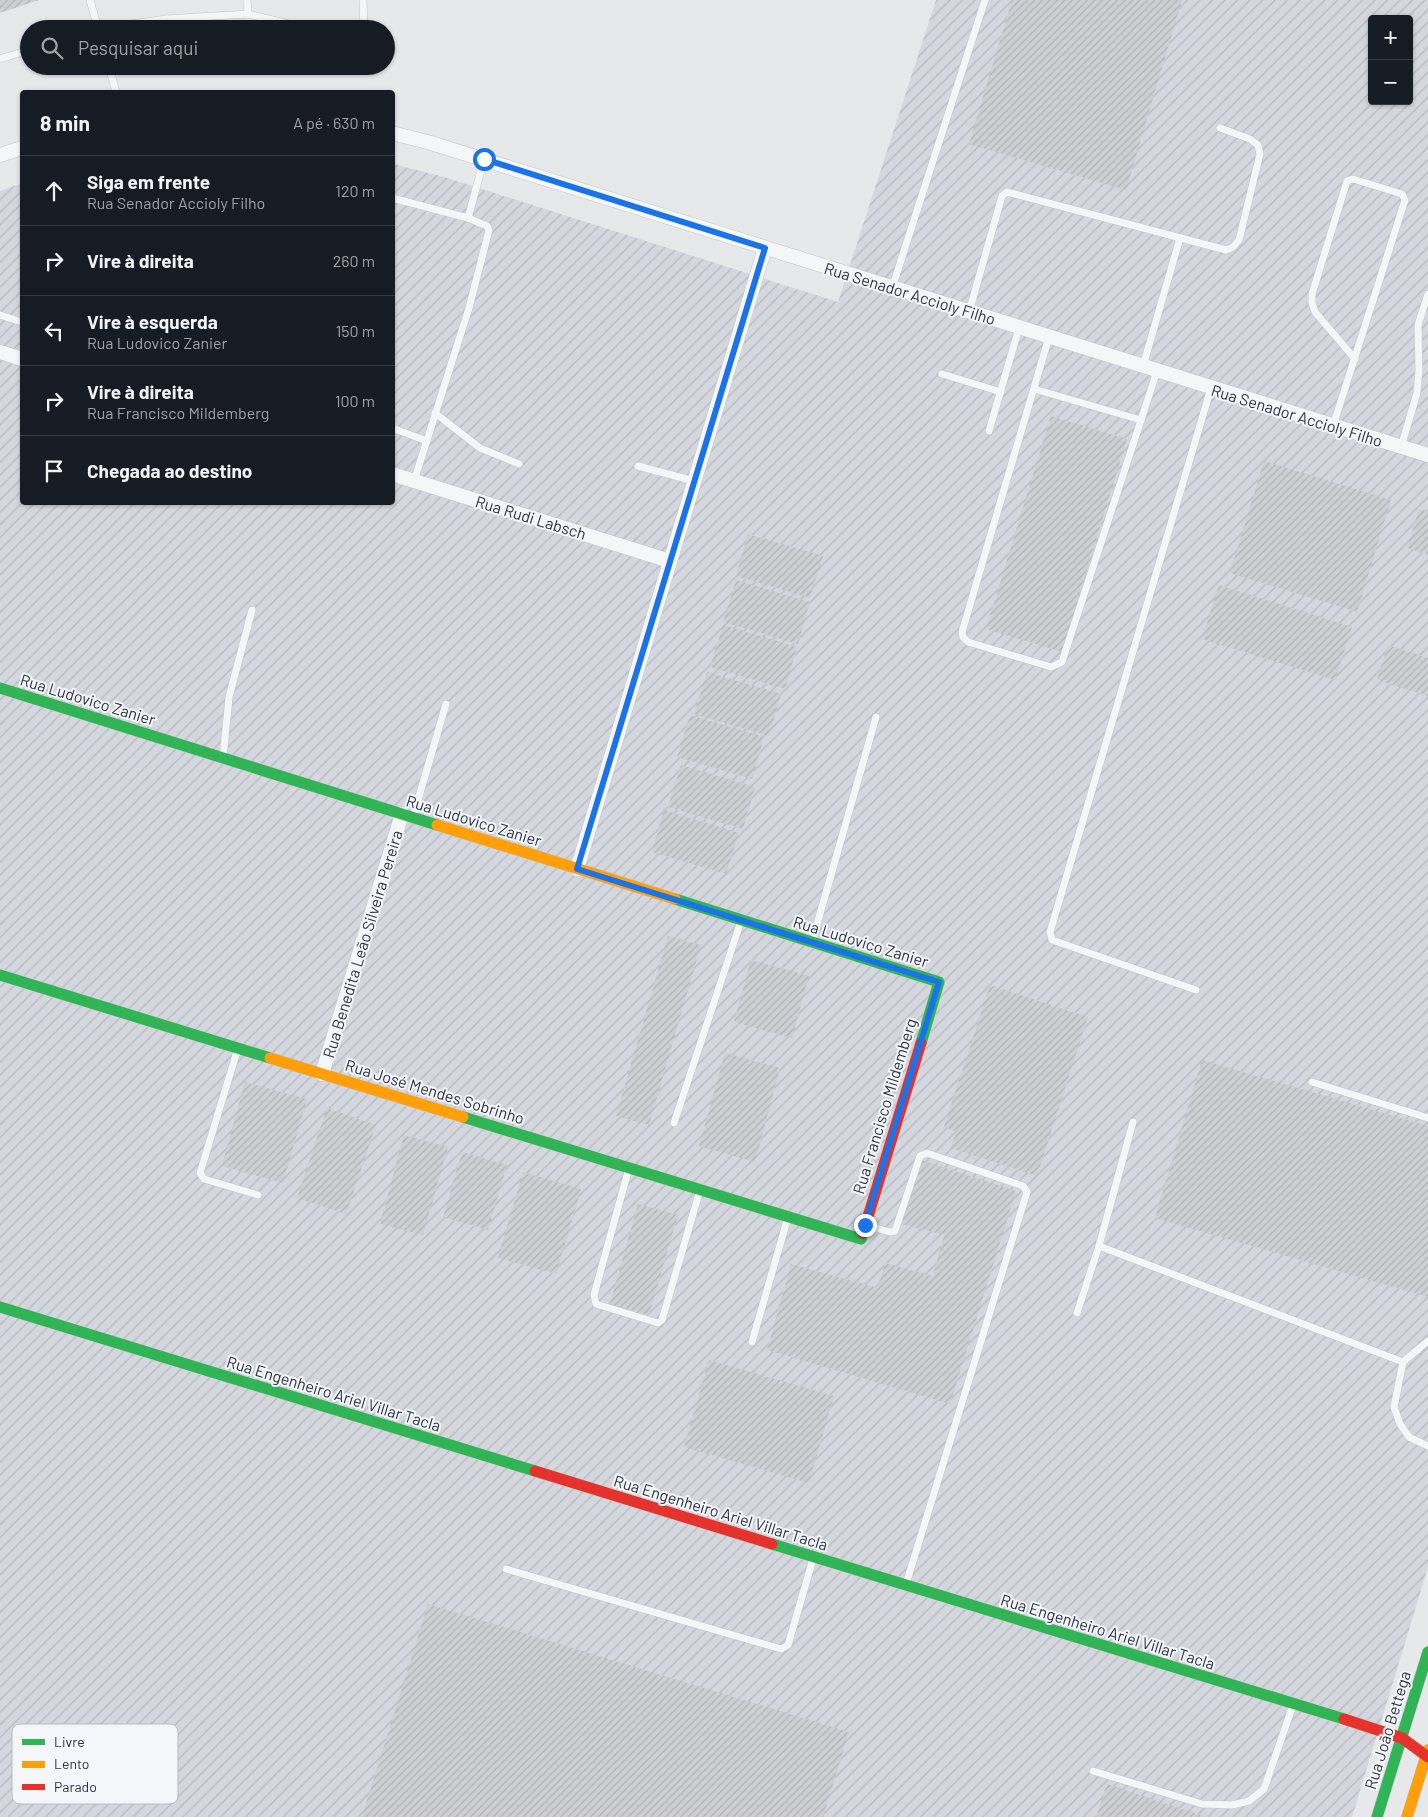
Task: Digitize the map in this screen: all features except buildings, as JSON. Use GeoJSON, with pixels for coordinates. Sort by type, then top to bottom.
{"type":"FeatureCollection","features":[{"type":"Feature","properties":{"kind":"street","name":"Rua Senador Accioly Filho"},"geometry":{"type":"LineString","coordinates":[[395,134],[484,159],[1428,455]]}},
{"type":"Feature","properties":{"kind":"street"},"geometry":{"type":"LineString","coordinates":[[0,155],[20,149]]}},
{"type":"Feature","properties":{"kind":"street"},"geometry":{"type":"LineString","coordinates":[[577,869],[765,248]]}},
{"type":"Feature","properties":{"kind":"street"},"geometry":{"type":"LineString","coordinates":[[0,352],[20,357]]}},
{"type":"Feature","properties":{"kind":"street","name":"Rua Rudi Labsch"},"geometry":{"type":"LineString","coordinates":[[395,475],[670,561]]}},
{"type":"Feature","properties":{"kind":"street","name":"Rua Ludovico Zanier"},"geometry":{"type":"LineString","coordinates":[[0,688],[939,982]]}},
{"type":"Feature","properties":{"kind":"street","name":"Rua Benedita Leão Silveira Pereira"},"geometry":{"type":"LineString","coordinates":[[322,1074],[408,816]]}},
{"type":"Feature","properties":{"kind":"street","name":"Rua José Mendes Sobrinho"},"geometry":{"type":"LineString","coordinates":[[0,975],[861,1239]]}},
{"type":"Feature","properties":{"kind":"street","name":"Rua Francisco Mildemberg"},"geometry":{"type":"LineString","coordinates":[[861,1239],[939,982]]}},
{"type":"Feature","properties":{"kind":"street","name":"Rua Engenheiro Ariel Villar Tacla"},"geometry":{"type":"LineString","coordinates":[[0,1307],[1402,1738],[1427,1755]]}},
{"type":"Feature","properties":{"kind":"street","name":"Rua João Bettega"},"geometry":{"type":"LineString","coordinates":[[1377,1817],[1428,1652]]}},
{"type":"Feature","properties":{"kind":"street"},"geometry":{"type":"LineString","coordinates":[[1407,1817],[1427,1755]]}},
{"type":"Feature","properties":{"kind":"lane"},"geometry":{"type":"LineString","coordinates":[[90,0],[96,20]]}},
{"type":"Feature","properties":{"kind":"lane"},"geometry":{"type":"LineString","coordinates":[[246,0],[248,14]]}},
{"type":"Feature","properties":{"kind":"lane"},"geometry":{"type":"LineString","coordinates":[[363,0],[364,20]]}},
{"type":"Feature","properties":{"kind":"lane"},"geometry":{"type":"LineString","coordinates":[[892,288],[984,0]]}},
{"type":"Feature","properties":{"kind":"lane"},"geometry":{"type":"LineString","coordinates":[[159,20],[248,14],[272,20]]}},
{"type":"Feature","properties":{"kind":"lane"},"geometry":{"type":"LineString","coordinates":[[0,59],[20,53]]}},
{"type":"Feature","properties":{"kind":"lane"},"geometry":{"type":"LineString","coordinates":[[111,75],[115,90]]}},
{"type":"Feature","properties":{"kind":"lane"},"geometry":{"type":"LineString","coordinates":[[969,312],[1002,196],[1007,192],[1226,250],[1233,247],[1239,240],[1260,154],[1258,145],[1250,139],[1220,128]]}},
{"type":"Feature","properties":{"kind":"lane"},"geometry":{"type":"LineString","coordinates":[[468,218],[484,159]]}},
{"type":"Feature","properties":{"kind":"lane"},"geometry":{"type":"LineString","coordinates":[[1333,426],[1355,359],[1405,200],[1402,194],[1353,179],[1347,181],[1312,294],[1312,303],[1316,312],[1355,359]]}},
{"type":"Feature","properties":{"kind":"lane"},"geometry":{"type":"LineString","coordinates":[[395,199],[468,218],[487,226],[489,230],[469,308],[414,481]]}},
{"type":"Feature","properties":{"kind":"lane"},"geometry":{"type":"LineString","coordinates":[[1143,366],[1180,238]]}},
{"type":"Feature","properties":{"kind":"lane"},"geometry":{"type":"LineString","coordinates":[[1401,448],[1417,392],[1419,369],[1418,325],[1428,294]]}},
{"type":"Feature","properties":{"kind":"lane"},"geometry":{"type":"LineString","coordinates":[[0,315],[20,321]]}},
{"type":"Feature","properties":{"kind":"lane"},"geometry":{"type":"LineString","coordinates":[[989,432],[1020,328]]}},
{"type":"Feature","properties":{"kind":"lane"},"geometry":{"type":"LineString","coordinates":[[1049,337],[962,632],[963,637],[968,642],[977,645],[1051,667],[1062,662],[1157,371]]}},
{"type":"Feature","properties":{"kind":"lane"},"geometry":{"type":"LineString","coordinates":[[942,374],[1001,392]]}},
{"type":"Feature","properties":{"kind":"lane"},"geometry":{"type":"LineString","coordinates":[[1196,990],[1052,940],[1050,932],[1211,388]]}},
{"type":"Feature","properties":{"kind":"lane"},"geometry":{"type":"LineString","coordinates":[[1034,389],[1141,420]]}},
{"type":"Feature","properties":{"kind":"lane"},"geometry":{"type":"LineString","coordinates":[[436,413],[480,448],[519,464]]}},
{"type":"Feature","properties":{"kind":"lane"},"geometry":{"type":"LineString","coordinates":[[395,429],[427,441]]}},
{"type":"Feature","properties":{"kind":"lane"},"geometry":{"type":"LineString","coordinates":[[638,466],[694,481]]}},
{"type":"Feature","properties":{"kind":"lane"},"geometry":{"type":"LineString","coordinates":[[223,758],[228,697],[252,610]]}},
{"type":"Feature","properties":{"kind":"lane"},"geometry":{"type":"LineString","coordinates":[[408,816],[446,704]]}},
{"type":"Feature","properties":{"kind":"lane"},"geometry":{"type":"LineString","coordinates":[[812,942],[876,717]]}},
{"type":"Feature","properties":{"kind":"lane"},"geometry":{"type":"LineString","coordinates":[[674,1123],[742,920]]}},
{"type":"Feature","properties":{"kind":"lane"},"geometry":{"type":"LineString","coordinates":[[238,1048],[200,1172],[204,1178],[258,1195]]}},
{"type":"Feature","properties":{"kind":"lane"},"geometry":{"type":"LineString","coordinates":[[1312,1082],[1428,1118]]}},
{"type":"Feature","properties":{"kind":"lane"},"geometry":{"type":"LineString","coordinates":[[1077,1313],[1099,1246],[1133,1122]]}},
{"type":"Feature","properties":{"kind":"lane"},"geometry":{"type":"LineString","coordinates":[[865,1225],[890,1232],[895,1231],[920,1156],[927,1153],[1024,1186],[1027,1192],[905,1586]]}},
{"type":"Feature","properties":{"kind":"lane"},"geometry":{"type":"LineString","coordinates":[[629,1168],[594,1295],[596,1304],[658,1323],[662,1320],[700,1189]]}},
{"type":"Feature","properties":{"kind":"lane"},"geometry":{"type":"LineString","coordinates":[[752,1342],[788,1216]]}},
{"type":"Feature","properties":{"kind":"lane"},"geometry":{"type":"LineString","coordinates":[[1099,1246],[1403,1362]]}},
{"type":"Feature","properties":{"kind":"lane"},"geometry":{"type":"LineString","coordinates":[[1428,1341],[1403,1362],[1394,1407],[1400,1424],[1409,1437],[1428,1446]]}},
{"type":"Feature","properties":{"kind":"lane"},"geometry":{"type":"LineString","coordinates":[[506,1569],[781,1649],[788,1645],[814,1557]]}},
{"type":"Feature","properties":{"kind":"lane"},"geometry":{"type":"LineString","coordinates":[[1093,1770],[1202,1804],[1232,1805],[1250,1801],[1264,1789],[1294,1705]]}},
{"type":"Feature","properties":{"kind":"shaded area"},"geometry":{"type":"Polygon","coordinates":[[[936,0],[1428,0],[1428,1567],[1352,1817],[0,1817],[0,191],[20,184],[20,505],[395,505],[395,165],[444,177],[838,302],[936,0]]]}},
{"type":"Feature","properties":{"kind":"traffic: fast"},"geometry":{"type":"LineString","coordinates":[[0,688],[437,825]]}},
{"type":"Feature","properties":{"kind":"traffic: fast"},"geometry":{"type":"LineString","coordinates":[[675,899],[939,982],[921,1043]]}},
{"type":"Feature","properties":{"kind":"traffic: fast"},"geometry":{"type":"LineString","coordinates":[[0,975],[270,1058]]}},
{"type":"Feature","properties":{"kind":"traffic: fast"},"geometry":{"type":"LineString","coordinates":[[463,1117],[861,1239],[863,1233]]}},
{"type":"Feature","properties":{"kind":"traffic: fast"},"geometry":{"type":"LineString","coordinates":[[0,1307],[535,1471]]}},
{"type":"Feature","properties":{"kind":"traffic: fast"},"geometry":{"type":"LineString","coordinates":[[772,1544],[1344,1719]]}},
{"type":"Feature","properties":{"kind":"traffic: fast"},"geometry":{"type":"LineString","coordinates":[[1377,1817],[1428,1652]]}},
{"type":"Feature","properties":{"kind":"traffic: slow"},"geometry":{"type":"LineString","coordinates":[[437,825],[675,899]]}},
{"type":"Feature","properties":{"kind":"traffic: slow"},"geometry":{"type":"LineString","coordinates":[[270,1058],[463,1117]]}},
{"type":"Feature","properties":{"kind":"traffic: slow"},"geometry":{"type":"LineString","coordinates":[[1407,1817],[1428,1750]]}},
{"type":"Feature","properties":{"kind":"traffic: jam"},"geometry":{"type":"LineString","coordinates":[[863,1233],[921,1043]]}},
{"type":"Feature","properties":{"kind":"traffic: jam"},"geometry":{"type":"LineString","coordinates":[[535,1471],[772,1544]]}},
{"type":"Feature","properties":{"kind":"traffic: jam"},"geometry":{"type":"LineString","coordinates":[[1344,1719],[1402,1738],[1428,1757]]}},
{"type":"Feature","properties":{"kind":"route"},"geometry":{"type":"LineString","coordinates":[[484,159],[765,248],[577,869],[939,982],[865,1225]]}}]}
